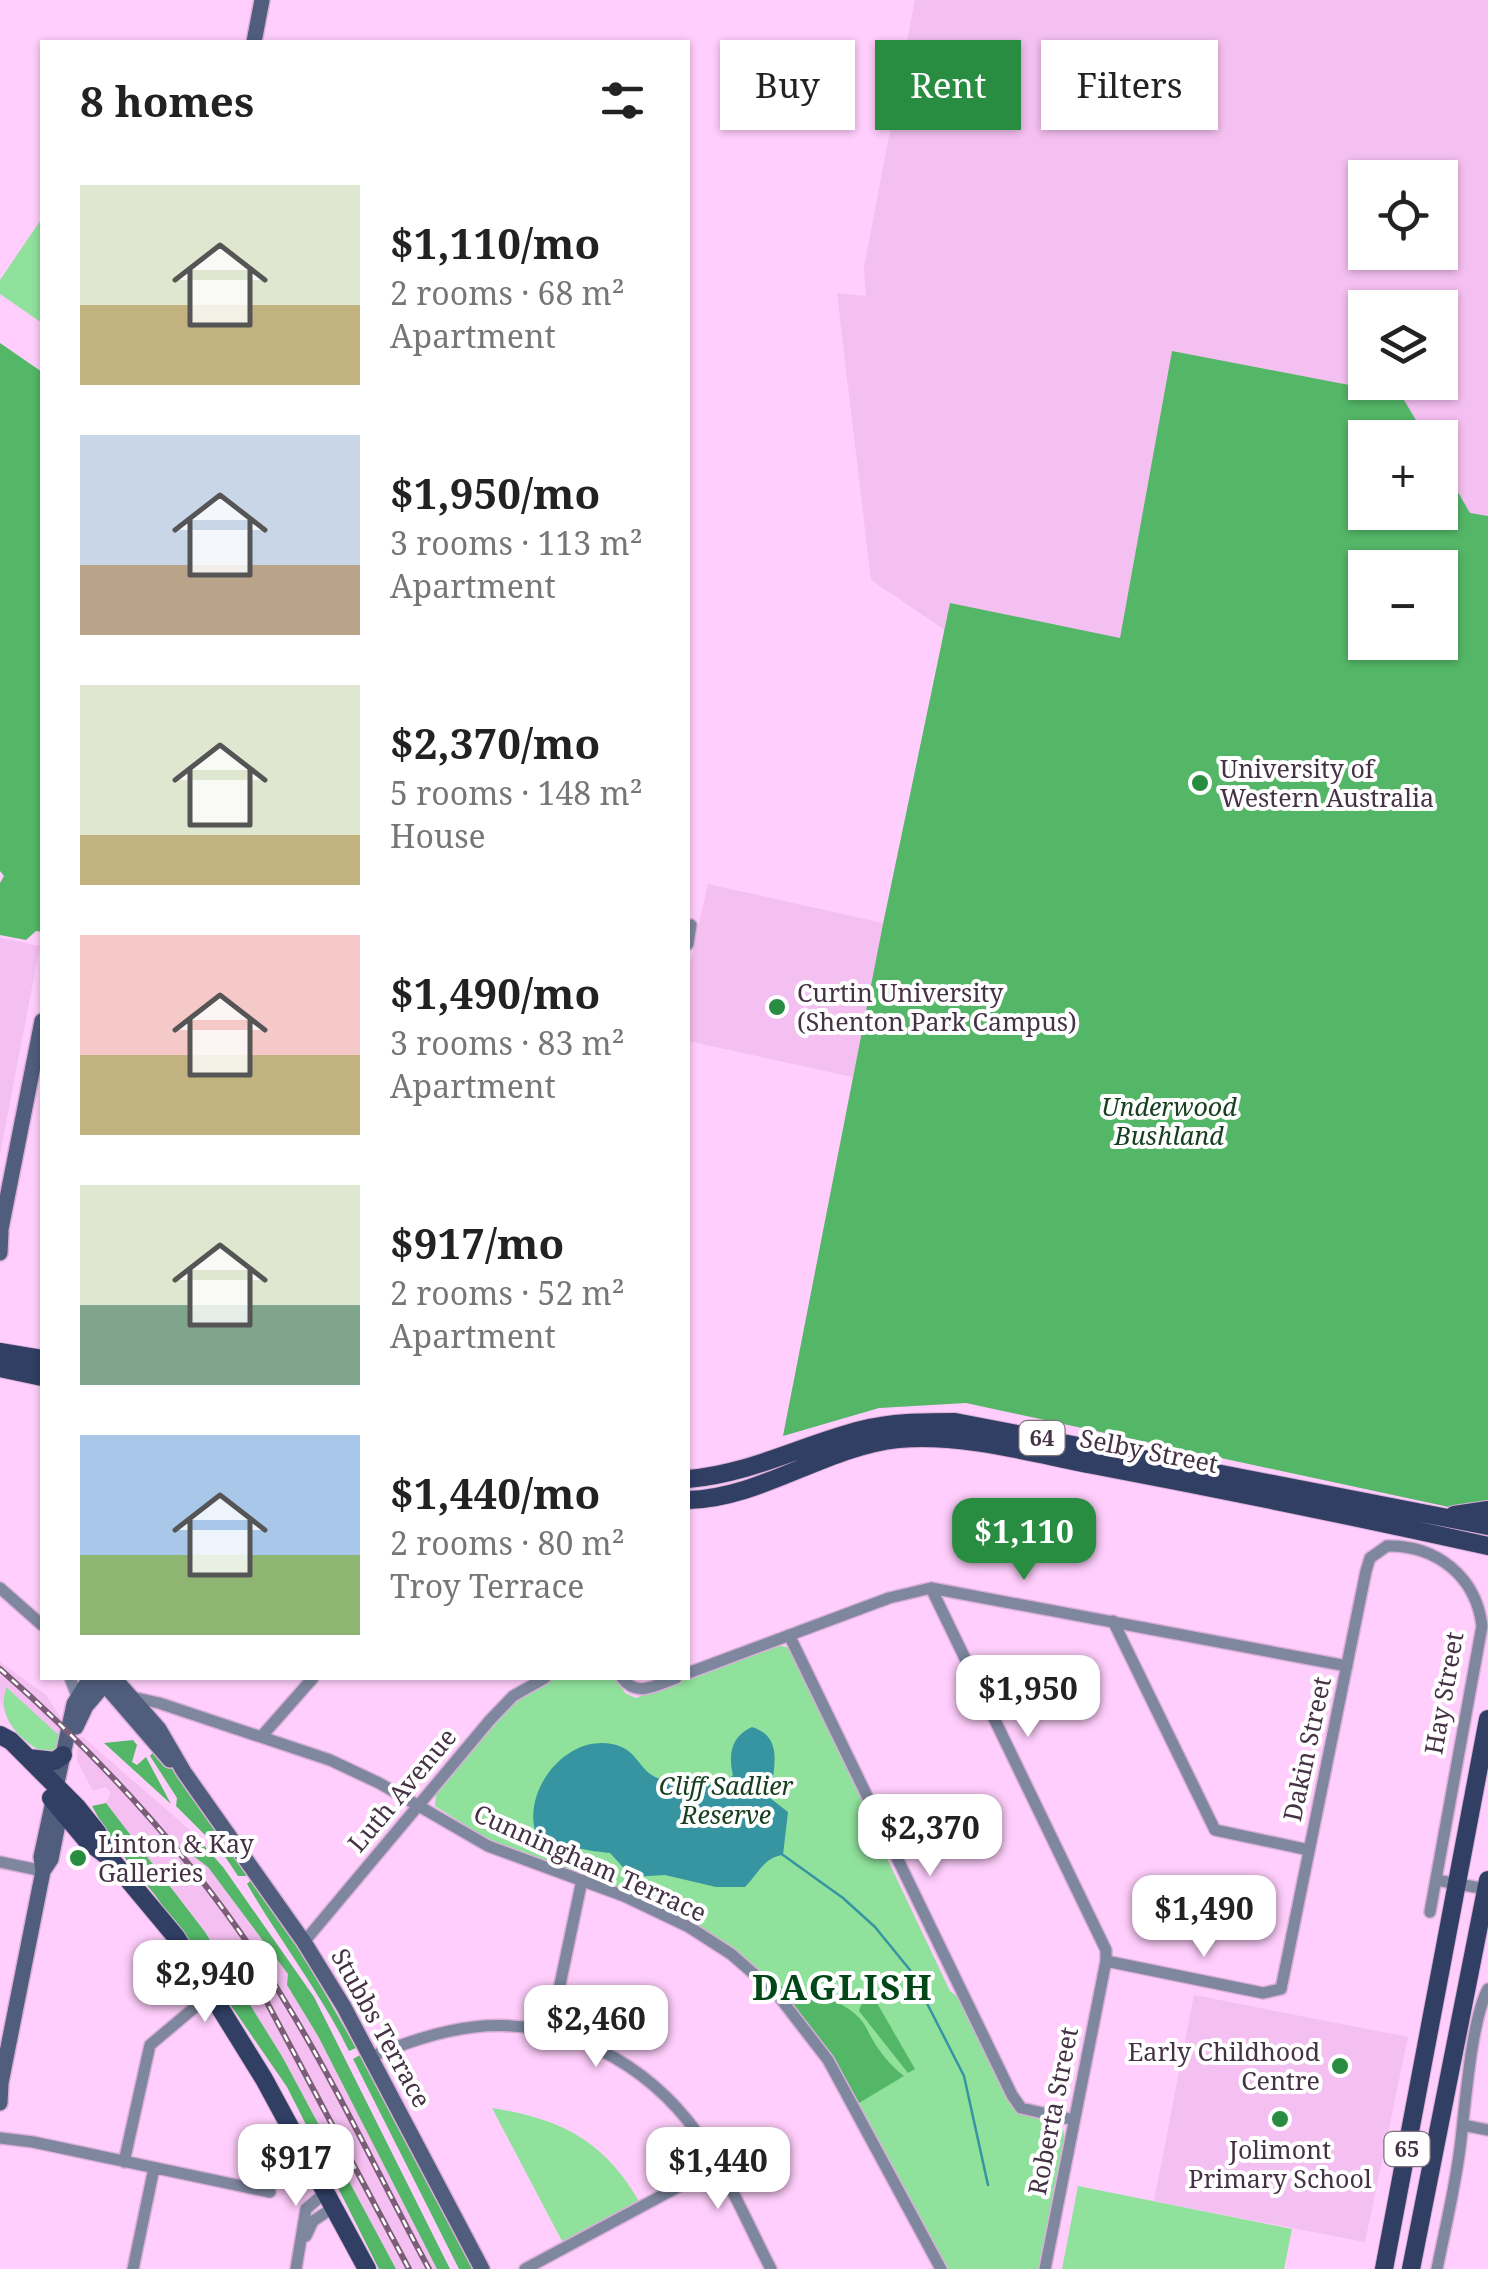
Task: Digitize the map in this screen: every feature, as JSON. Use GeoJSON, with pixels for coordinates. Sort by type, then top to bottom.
{"type":"FeatureCollection","features":[{"type":"Feature","properties":{"kind":"main road"},"geometry":{"type":"LineString","coordinates":[[0,1338],[33,1357]]}},
{"type":"Feature","properties":{"kind":"main road"},"geometry":{"type":"LineString","coordinates":[[0,1352],[33,1357]]}},
{"type":"Feature","properties":{"kind":"main road"},"geometry":{"type":"LineString","coordinates":[[0,1368],[40,1377]]}},
{"type":"Feature","properties":{"kind":"main road","name":"Selby Street"},"geometry":{"type":"LineString","coordinates":[[690,1490],[862,1429],[911,1422],[955,1422],[1334,1503],[1488,1526]]}},
{"type":"Feature","properties":{"kind":"main road","name":"Selby Street"},"geometry":{"type":"LineString","coordinates":[[1334,1503],[1488,1546]]}},
{"type":"Feature","properties":{"kind":"main road"},"geometry":{"type":"LineString","coordinates":[[1444,1517],[1488,1510]]}},
{"type":"Feature","properties":{"kind":"main road","name":"Hay Street"},"geometry":{"type":"LineString","coordinates":[[1384,2269],[1488,1719]]}},
{"type":"Feature","properties":{"kind":"main road"},"geometry":{"type":"LineString","coordinates":[[0,1738],[28,1758],[58,1797]]}},
{"type":"Feature","properties":{"kind":"main road"},"geometry":{"type":"LineString","coordinates":[[0,1738],[97,1832],[110,1858],[176,1937],[215,1996],[366,2269]]}},
{"type":"Feature","properties":{"kind":"main road"},"geometry":{"type":"LineString","coordinates":[[28,1758],[55,1761],[63,1754]]}},
{"type":"Feature","properties":{"kind":"main road","name":"65"},"geometry":{"type":"LineString","coordinates":[[1411,2269],[1487,1885]]}},
{"type":"Feature","properties":{"kind":"street"},"geometry":{"type":"LineString","coordinates":[[254,40],[262,0]]}},
{"type":"Feature","properties":{"kind":"street"},"geometry":{"type":"LineString","coordinates":[[690,931],[691,925]]}},
{"type":"Feature","properties":{"kind":"street"},"geometry":{"type":"LineString","coordinates":[[0,1253],[0,1233],[40,1031]]}},
{"type":"Feature","properties":{"kind":"street","name":"Hay Street"},"geometry":{"type":"LineString","coordinates":[[1366,1570],[1370,1558],[1386,1546],[1424,1550],[1461,1576],[1471,1588],[1480,1612],[1482,1641],[1430,1912]]}},
{"type":"Feature","properties":{"kind":"street","name":"Dakin Street"},"geometry":{"type":"LineString","coordinates":[[1106,1961],[1263,1993],[1276,1992],[1284,1980],[1366,1570]]}},
{"type":"Feature","properties":{"kind":"street"},"geometry":{"type":"LineString","coordinates":[[0,1588],[40,1623]]}},
{"type":"Feature","properties":{"kind":"street"},"geometry":{"type":"LineString","coordinates":[[690,1672],[889,1598],[932,1588],[1347,1666]]}},
{"type":"Feature","properties":{"kind":"street"},"geometry":{"type":"LineString","coordinates":[[932,1588],[1102,1940],[1106,1961]]}},
{"type":"Feature","properties":{"kind":"street"},"geometry":{"type":"LineString","coordinates":[[1114,1621],[1216,1830],[1309,1850]]}},
{"type":"Feature","properties":{"kind":"street"},"geometry":{"type":"LineString","coordinates":[[789,1635],[1012,2095],[1022,2108],[1074,2120]]}},
{"type":"Feature","properties":{"kind":"street"},"geometry":{"type":"LineString","coordinates":[[0,2103],[0,2084],[43,1871],[40,1856],[83,1699],[71,1680]]}},
{"type":"Feature","properties":{"kind":"street"},"geometry":{"type":"LineString","coordinates":[[58,1797],[63,1754],[83,1699],[103,1680]]}},
{"type":"Feature","properties":{"kind":"street","name":"Stubbs Terrace"},"geometry":{"type":"LineString","coordinates":[[105,1680],[160,1729],[184,1772],[304,1942],[482,2269]]}},
{"type":"Feature","properties":{"kind":"street"},"geometry":{"type":"LineString","coordinates":[[261,1736],[311,1680]]}},
{"type":"Feature","properties":{"kind":"street","name":"Luth Avenue"},"geometry":{"type":"LineString","coordinates":[[304,1942],[513,1696],[541,1680]]}},
{"type":"Feature","properties":{"kind":"street"},"geometry":{"type":"LineString","coordinates":[[624,1680],[640,1690],[670,1680]]}},
{"type":"Feature","properties":{"kind":"street"},"geometry":{"type":"LineString","coordinates":[[83,1699],[126,1700]]}},
{"type":"Feature","properties":{"kind":"street","name":"Cunningham Terrace"},"geometry":{"type":"LineString","coordinates":[[126,1700],[180,1710],[355,1771],[488,1846],[582,1880],[689,1927],[750,1968],[777,1994],[828,2060],[941,2269]]}},
{"type":"Feature","properties":{"kind":"street"},"geometry":{"type":"LineString","coordinates":[[0,1862],[43,1871]]}},
{"type":"Feature","properties":{"kind":"street"},"geometry":{"type":"LineString","coordinates":[[550,2032],[582,1880]]}},
{"type":"Feature","properties":{"kind":"street"},"geometry":{"type":"LineString","coordinates":[[1436,1880],[1487,1885]]}},
{"type":"Feature","properties":{"kind":"street","name":"Roberta Street"},"geometry":{"type":"LineString","coordinates":[[1045,2269],[1106,1961]]}},
{"type":"Feature","properties":{"kind":"street"},"geometry":{"type":"LineString","coordinates":[[1437,2269],[1477,2029],[1488,1989]]}},
{"type":"Feature","properties":{"kind":"street"},"geometry":{"type":"LineString","coordinates":[[124,2162],[150,2046],[215,1996]]}},
{"type":"Feature","properties":{"kind":"street"},"geometry":{"type":"LineString","coordinates":[[370,2057],[409,2042],[474,2027],[499,2026],[550,2032],[602,2050],[649,2080],[681,2111],[772,2269]]}},
{"type":"Feature","properties":{"kind":"street"},"geometry":{"type":"LineString","coordinates":[[1463,2125],[1488,2130]]}},
{"type":"Feature","properties":{"kind":"street"},"geometry":{"type":"LineString","coordinates":[[0,2130],[33,2142]]}},
{"type":"Feature","properties":{"kind":"street"},"geometry":{"type":"LineString","coordinates":[[0,2138],[270,2192]]}},
{"type":"Feature","properties":{"kind":"street"},"geometry":{"type":"LineString","coordinates":[[525,2269],[716,2166]]}},
{"type":"Feature","properties":{"kind":"street"},"geometry":{"type":"LineString","coordinates":[[133,2269],[154,2168]]}},
{"type":"Feature","properties":{"kind":"street"},"geometry":{"type":"LineString","coordinates":[[296,2269],[306,2209],[330,2200]]}},
{"type":"Feature","properties":{"kind":"shaded area","name":"Underwood Bushland"},"geometry":{"type":"Polygon","coordinates":[[[915,0],[1488,0],[1488,1504],[1449,1507],[966,1403],[879,1408],[783,1436],[853,1077],[690,1041],[690,965],[708,884],[883,923],[945,630],[871,580],[837,293],[866,296],[864,268],[890,130],[1021,130],[1021,40],[907,40],[915,0]]]}},
{"type":"Feature","properties":{"kind":"shaded area"},"geometry":{"type":"Polygon","coordinates":[[[0,938],[40,946],[0,1154],[0,938]]]}},
{"type":"Feature","properties":{"kind":"shaded area"},"geometry":{"type":"Polygon","coordinates":[[[0,1662],[46,1695],[65,1725],[63,1738],[38,1734],[21,1720],[9,1723],[0,1700],[0,1662]]]}},
{"type":"Feature","properties":{"kind":"shaded area"},"geometry":{"type":"Polygon","coordinates":[[[752,1727],[769,1738],[773,1746],[770,1798],[788,1812],[783,1855],[766,1863],[745,1887],[716,1887],[665,1875],[632,1877],[610,1853],[571,1846],[535,1830],[533,1814],[542,1782],[565,1756],[579,1748],[595,1743],[620,1746],[655,1777],[673,1780],[702,1776],[718,1789],[733,1775],[731,1753],[735,1741],[752,1727]]]}},
{"type":"Feature","properties":{"kind":"shaded area"},"geometry":{"type":"Polygon","coordinates":[[[78,1737],[83,1737],[191,1831],[192,1855],[208,1867],[289,1974],[287,1985],[318,2036],[437,2269],[396,2269],[283,2058],[205,1932],[106,1803],[111,1792],[105,1787],[93,1791],[77,1761],[78,1737]]]}},
{"type":"Feature","properties":{"kind":"shaded area","name":"Jolimont Primary School"},"geometry":{"type":"Polygon","coordinates":[[[1194,1995],[1408,2037],[1365,2242],[1154,2201],[1194,1995]]]}},
{"type":"Feature","properties":{"kind":"green space"},"geometry":{"type":"Polygon","coordinates":[[[40,221],[40,322],[0,294],[0,280],[40,221]]]}},
{"type":"Feature","properties":{"kind":"green space"},"geometry":{"type":"Polygon","coordinates":[[[0,343],[40,371],[40,932],[26,940],[0,935],[0,883],[4,876],[0,871],[0,343]]]}},
{"type":"Feature","properties":{"kind":"green space","name":"Underwood Bushland"},"geometry":{"type":"Polygon","coordinates":[[[1172,351],[1348,385],[1348,400],[1404,400],[1416,420],[1348,420],[1348,530],[1458,530],[1458,492],[1470,513],[1488,516],[1488,1504],[1449,1507],[966,1403],[879,1408],[783,1436],[950,603],[1120,638],[1172,351]]]}},
{"type":"Feature","properties":{"kind":"green space","name":"Cliff Sadlier Reserve"},"geometry":{"type":"Polygon","coordinates":[[[777,1645],[790,1648],[875,1823],[874,1831],[950,1991],[959,1998],[1018,2111],[1063,2129],[1065,2140],[1039,2269],[947,2269],[835,2058],[803,2015],[754,1966],[702,1928],[625,1890],[490,1841],[435,1806],[436,1794],[488,1728],[535,1688],[551,1680],[617,1680],[625,1693],[636,1698],[777,1645]]]}},
{"type":"Feature","properties":{"kind":"green space"},"geometry":{"type":"Polygon","coordinates":[[[6,1687],[64,1740],[52,1756],[35,1748],[13,1728],[5,1712],[6,1687]]]}},
{"type":"Feature","properties":{"kind":"green space"},"geometry":{"type":"Polygon","coordinates":[[[133,1740],[137,1745],[132,1762],[137,1765],[146,1757],[171,1804],[104,1743],[133,1740]]]}},
{"type":"Feature","properties":{"kind":"green space"},"geometry":{"type":"Polygon","coordinates":[[[155,1750],[183,1781],[248,1876],[238,1876],[222,1852],[176,1806],[177,1798],[150,1756],[155,1750]]]}},
{"type":"Feature","properties":{"kind":"green space"},"geometry":{"type":"Polygon","coordinates":[[[106,1803],[205,1932],[283,2058],[396,2269],[379,2269],[287,2087],[155,1895],[112,1842],[92,1806],[106,1803]]]}},
{"type":"Feature","properties":{"kind":"green space"},"geometry":{"type":"Polygon","coordinates":[[[191,1831],[223,1867],[314,1997],[450,2269],[437,2269],[318,2036],[287,1985],[288,1974],[208,1867],[192,1855],[191,1831]]]}},
{"type":"Feature","properties":{"kind":"green space"},"geometry":{"type":"Polygon","coordinates":[[[251,1880],[290,1932],[356,2048],[349,2051],[247,1884],[251,1880]]]}},
{"type":"Feature","properties":{"kind":"green space"},"geometry":{"type":"Polygon","coordinates":[[[775,1985],[826,1998],[850,2010],[860,2018],[882,2054],[904,2076],[859,2103],[821,2041],[775,1985]]]}},
{"type":"Feature","properties":{"kind":"green space"},"geometry":{"type":"Polygon","coordinates":[[[867,2001],[877,2003],[915,2069],[908,2073],[859,2011],[867,2001]]]}},
{"type":"Feature","properties":{"kind":"green space"},"geometry":{"type":"Polygon","coordinates":[[[360,2055],[473,2269],[459,2269],[353,2059],[360,2055]]]}},
{"type":"Feature","properties":{"kind":"green space"},"geometry":{"type":"Polygon","coordinates":[[[492,2108],[539,2119],[578,2136],[611,2163],[640,2203],[563,2243],[492,2108]]]}},
{"type":"Feature","properties":{"kind":"green space"},"geometry":{"type":"Polygon","coordinates":[[[1078,2186],[1292,2229],[1284,2269],[1062,2269],[1078,2186]]]}},
{"type":"Feature","properties":{"kind":"waterway"},"geometry":{"type":"LineString","coordinates":[[783,1855],[843,1898],[875,1927],[910,1970],[964,2076],[988,2185]]}},
{"type":"Feature","properties":{"kind":"railway"},"geometry":{"type":"LineString","coordinates":[[0,1669],[120,1785],[228,1915],[308,2040],[429,2269]]}},
{"type":"Feature","properties":{"kind":"railway"},"geometry":{"type":"LineString","coordinates":[[254,1978],[409,2269]]}},
{"type":"Feature","properties":{"kind":"place","name":"University of Western Australia"},"geometry":{"type":"Point","coordinates":[1200,783]}},
{"type":"Feature","properties":{"kind":"place","name":"Curtin University (Shenton Park Campus)"},"geometry":{"type":"Point","coordinates":[777,1007]}},
{"type":"Feature","properties":{"kind":"place","name":"Linton & Kay Galleries"},"geometry":{"type":"Point","coordinates":[78,1858]}},
{"type":"Feature","properties":{"kind":"place","name":"Early Childhood Centre"},"geometry":{"type":"Point","coordinates":[1340,2066]}},
{"type":"Feature","properties":{"kind":"place","name":"Jolimont Primary School"},"geometry":{"type":"Point","coordinates":[1280,2119]}},
{"type":"Feature","properties":{"kind":"district","name":"DAGLISH"},"geometry":{"type":"Point","coordinates":[843,1988]}}]}
